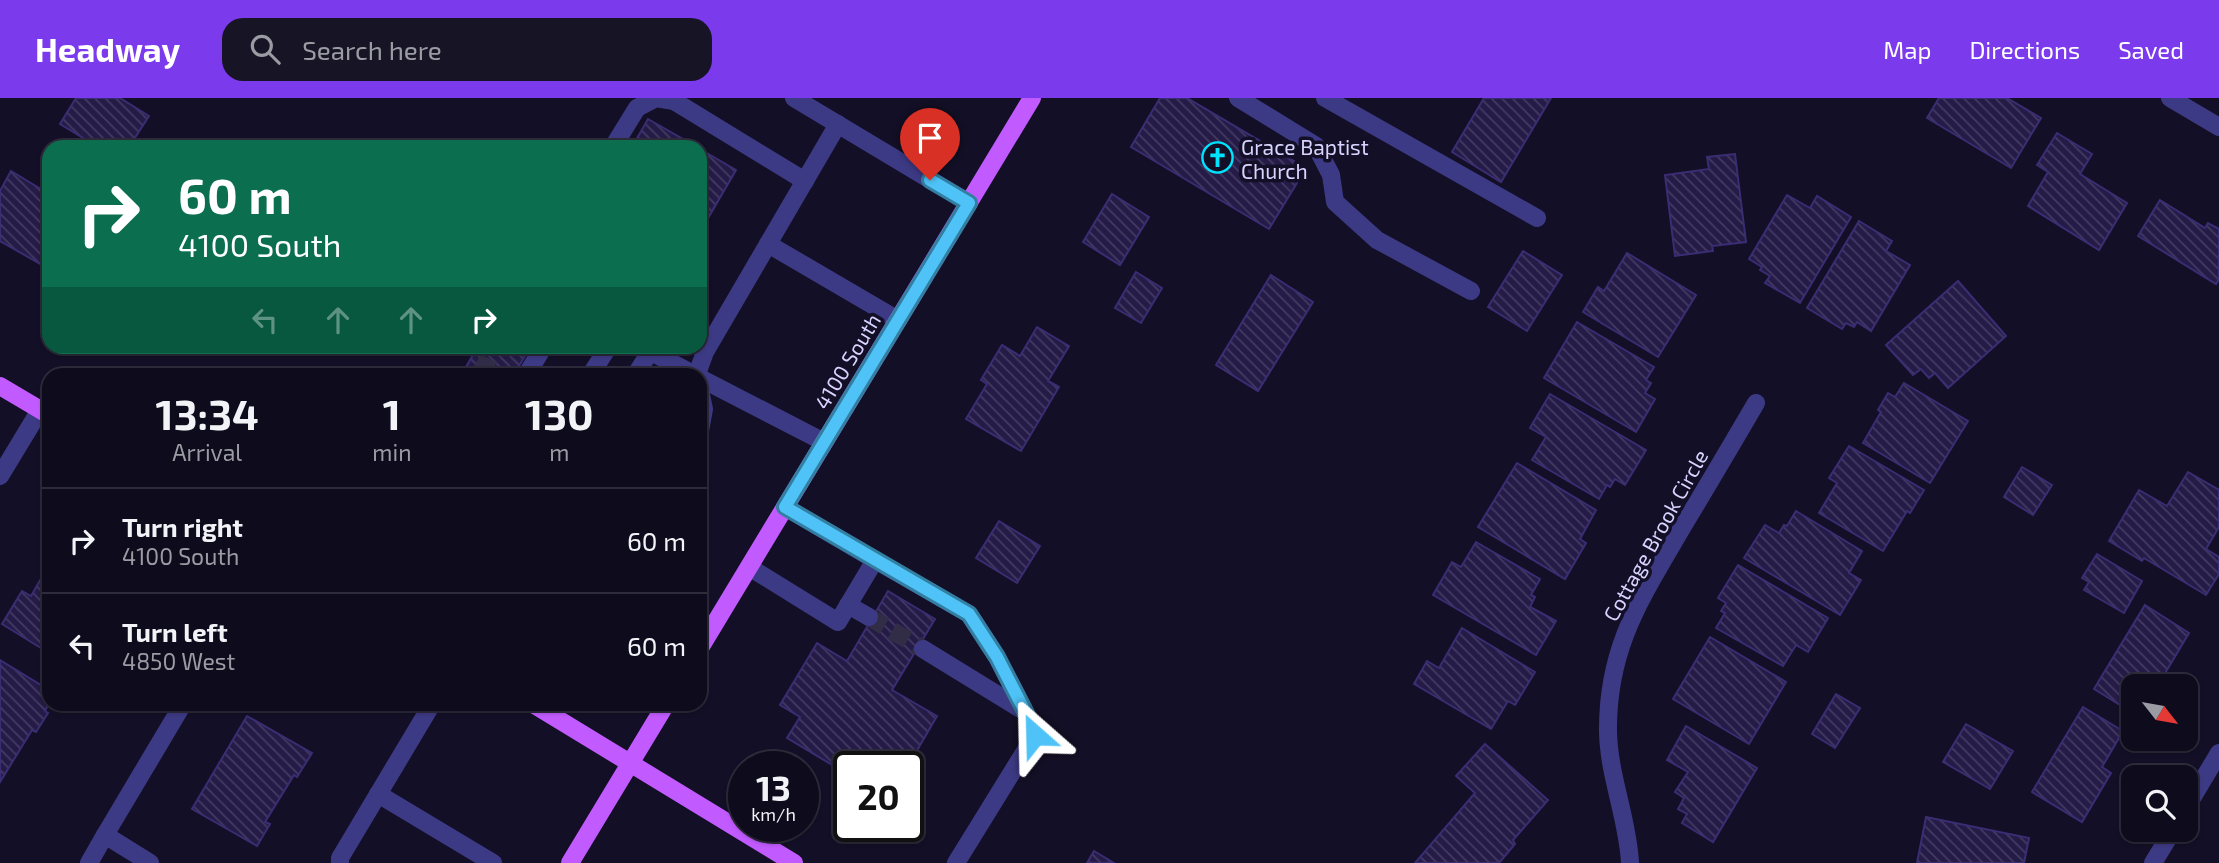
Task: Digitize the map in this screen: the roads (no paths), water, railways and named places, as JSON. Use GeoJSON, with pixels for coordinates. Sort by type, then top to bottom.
{"type":"FeatureCollection","features":[{"type":"Feature","properties":{"kind":"main road","name":"4100 South"},"geometry":{"type":"LineString","coordinates":[[707,637],[1032,98]]}},
{"type":"Feature","properties":{"kind":"main road"},"geometry":{"type":"LineString","coordinates":[[0,386],[42,411]]}},
{"type":"Feature","properties":{"kind":"main road"},"geometry":{"type":"LineString","coordinates":[[544,711],[794,863]]}},
{"type":"Feature","properties":{"kind":"main road"},"geometry":{"type":"LineString","coordinates":[[570,863],[662,711]]}},
{"type":"Feature","properties":{"kind":"street"},"geometry":{"type":"LineString","coordinates":[[617,140],[637,107],[656,98],[674,101],[805,181]]}},
{"type":"Feature","properties":{"kind":"street"},"geometry":{"type":"LineString","coordinates":[[794,98],[969,203]]}},
{"type":"Feature","properties":{"kind":"street"},"geometry":{"type":"LineString","coordinates":[[1238,98],[1316,146],[1331,175],[1335,202],[1377,240],[1471,291]]}},
{"type":"Feature","properties":{"kind":"street"},"geometry":{"type":"LineString","coordinates":[[1325,98],[1537,218]]}},
{"type":"Feature","properties":{"kind":"street"},"geometry":{"type":"LineString","coordinates":[[2170,98],[2219,127]]}},
{"type":"Feature","properties":{"kind":"street"},"geometry":{"type":"LineString","coordinates":[[707,349],[838,124]]}},
{"type":"Feature","properties":{"kind":"street"},"geometry":{"type":"LineString","coordinates":[[768,244],[898,320]]}},
{"type":"Feature","properties":{"kind":"street"},"geometry":{"type":"LineString","coordinates":[[654,354],[678,368]]}},
{"type":"Feature","properties":{"kind":"street"},"geometry":{"type":"LineString","coordinates":[[707,383],[824,442]]}},
{"type":"Feature","properties":{"kind":"street","name":"Cottage Brook Circle"},"geometry":{"type":"LineString","coordinates":[[1630,863],[1611,764],[1608,733],[1609,702],[1620,647],[1640,599],[1756,402]]}},
{"type":"Feature","properties":{"kind":"street"},"geometry":{"type":"LineString","coordinates":[[0,476],[42,415]]}},
{"type":"Feature","properties":{"kind":"street"},"geometry":{"type":"LineString","coordinates":[[785,507],[969,614],[997,657],[1033,727],[1035,735],[956,863]]}},
{"type":"Feature","properties":{"kind":"street"},"geometry":{"type":"LineString","coordinates":[[749,567],[838,622],[875,559]]}},
{"type":"Feature","properties":{"kind":"street"},"geometry":{"type":"LineString","coordinates":[[848,605],[869,617]]}},
{"type":"Feature","properties":{"kind":"street"},"geometry":{"type":"LineString","coordinates":[[923,649],[1024,711]]}},
{"type":"Feature","properties":{"kind":"street"},"geometry":{"type":"LineString","coordinates":[[89,863],[179,711]]}},
{"type":"Feature","properties":{"kind":"street"},"geometry":{"type":"LineString","coordinates":[[340,863],[340,858],[428,711]]}},
{"type":"Feature","properties":{"kind":"street"},"geometry":{"type":"LineString","coordinates":[[2198,788],[2219,752]]}},
{"type":"Feature","properties":{"kind":"street"},"geometry":{"type":"LineString","coordinates":[[378,794],[494,863]]}},
{"type":"Feature","properties":{"kind":"street"},"geometry":{"type":"LineString","coordinates":[[106,835],[150,863]]}},
{"type":"Feature","properties":{"kind":"street"},"geometry":{"type":"LineString","coordinates":[[2153,863],[2166,842]]}},
{"type":"Feature","properties":{"kind":"tunnel"},"geometry":{"type":"LineString","coordinates":[[483,368],[491,354]]}},
{"type":"Feature","properties":{"kind":"tunnel"},"geometry":{"type":"LineString","coordinates":[[869,617],[923,649]]}},
{"type":"Feature","properties":{"kind":"place","name":"Grace Baptist Church"},"geometry":{"type":"Point","coordinates":[1218,158]}}]}
